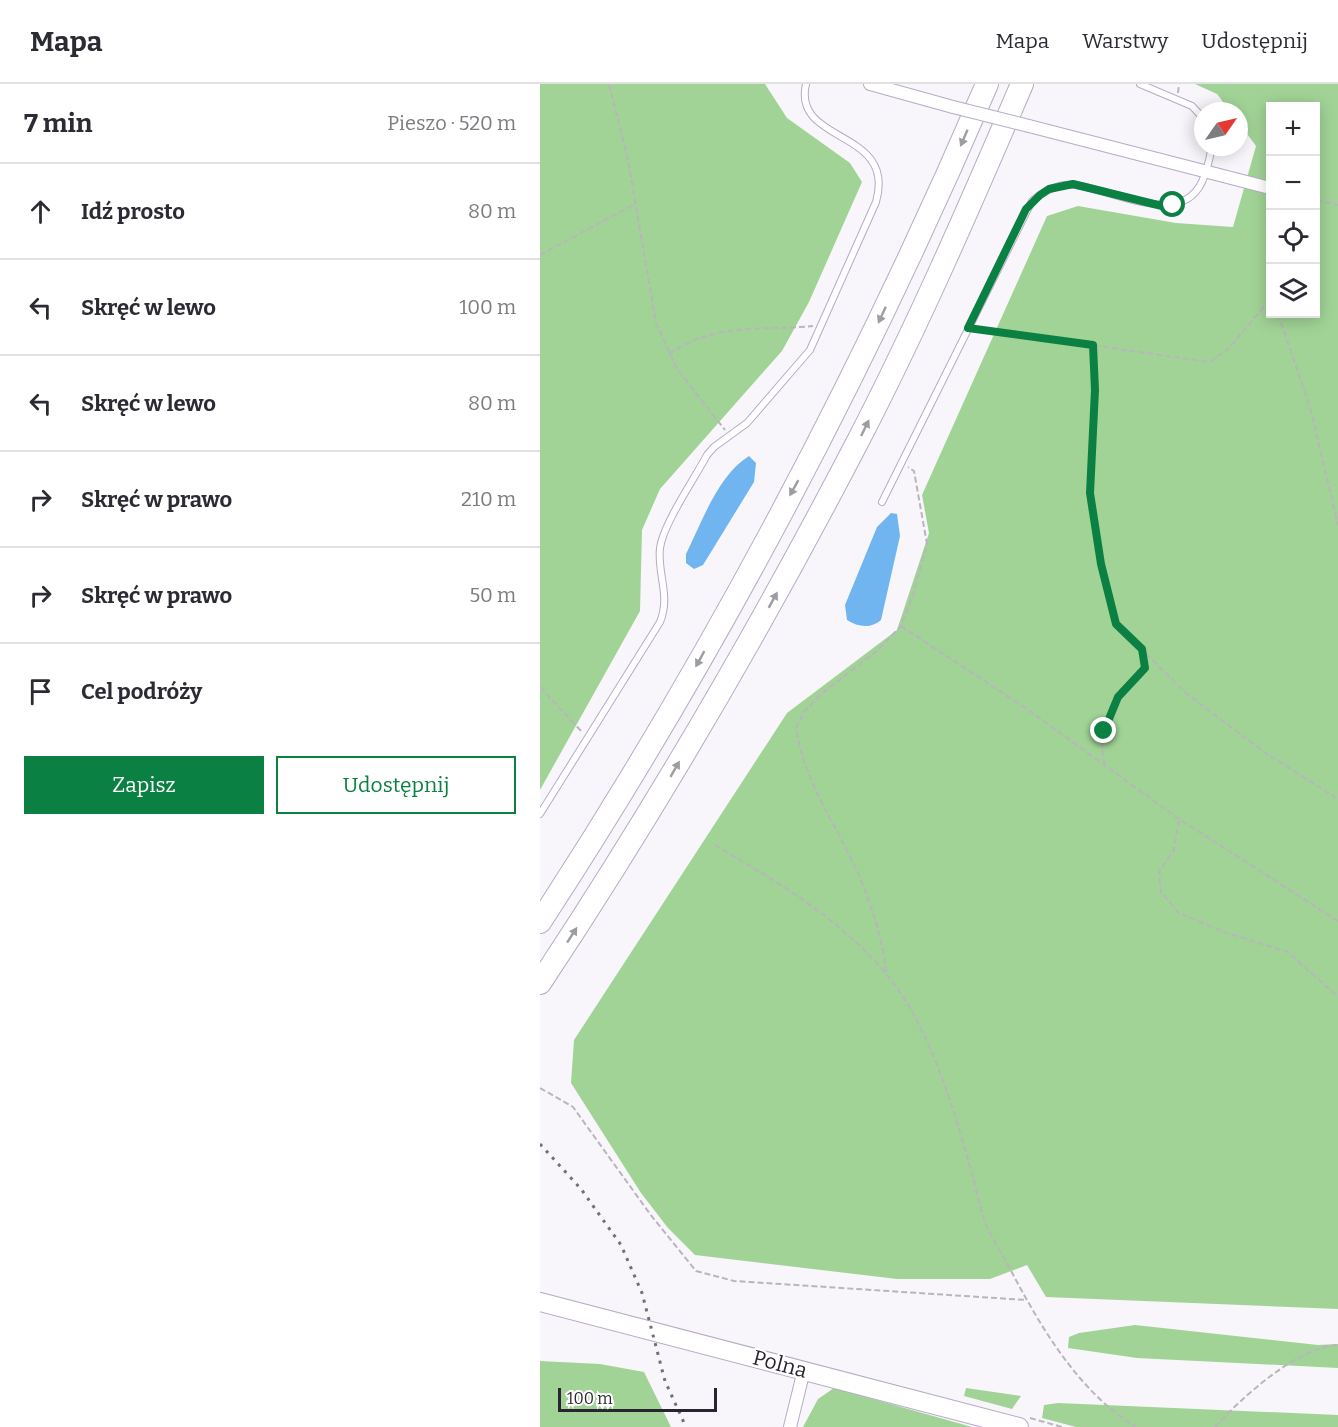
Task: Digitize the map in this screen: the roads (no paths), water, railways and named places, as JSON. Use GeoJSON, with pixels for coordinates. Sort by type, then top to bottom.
{"type":"FeatureCollection","features":[{"type":"Feature","properties":{"kind":"highway"},"geometry":{"type":"LineString","coordinates":[[540,922],[668,717],[830,423],[869,344],[987,84]]}},
{"type":"Feature","properties":{"kind":"highway"},"geometry":{"type":"LineString","coordinates":[[540,984],[657,800],[786,575],[860,437],[901,353],[1023,84]]}},
{"type":"Feature","properties":{"kind":"street"},"geometry":{"type":"LineString","coordinates":[[870,84],[1266,187]]}},
{"type":"Feature","properties":{"kind":"street","name":"Polna"},"geometry":{"type":"LineString","coordinates":[[540,1302],[1019,1427]]}},
{"type":"Feature","properties":{"kind":"street"},"geometry":{"type":"LineString","coordinates":[[790,1427],[804,1370]]}},
{"type":"Feature","properties":{"kind":"lane"},"geometry":{"type":"LineString","coordinates":[[540,814],[665,610],[660,557],[665,531],[707,455],[747,423],[810,350],[876,202],[879,179],[873,163],[861,147],[816,121],[805,100],[806,84]]}},
{"type":"Feature","properties":{"kind":"lane"},"geometry":{"type":"LineString","coordinates":[[1140,84],[1194,108]]}},
{"type":"Feature","properties":{"kind":"lane"},"geometry":{"type":"LineString","coordinates":[[882,502],[1026,209],[1049,189],[1073,184],[1162,206],[1173,205],[1192,197],[1201,185],[1209,156]]}},
{"type":"Feature","properties":{"kind":"water"},"geometry":{"type":"Polygon","coordinates":[[[749,456],[756,463],[754,482],[703,565],[694,569],[686,563],[686,554],[705,514],[728,475],[749,456]]]}},
{"type":"Feature","properties":{"kind":"water"},"geometry":{"type":"Polygon","coordinates":[[[891,513],[897,514],[900,536],[881,620],[869,626],[856,624],[847,620],[845,605],[877,527],[891,513]]]}},
{"type":"Feature","properties":{"kind":"railway"},"geometry":{"type":"LineString","coordinates":[[540,1144],[581,1189],[621,1245],[642,1293],[665,1381],[686,1427]]}}]}
